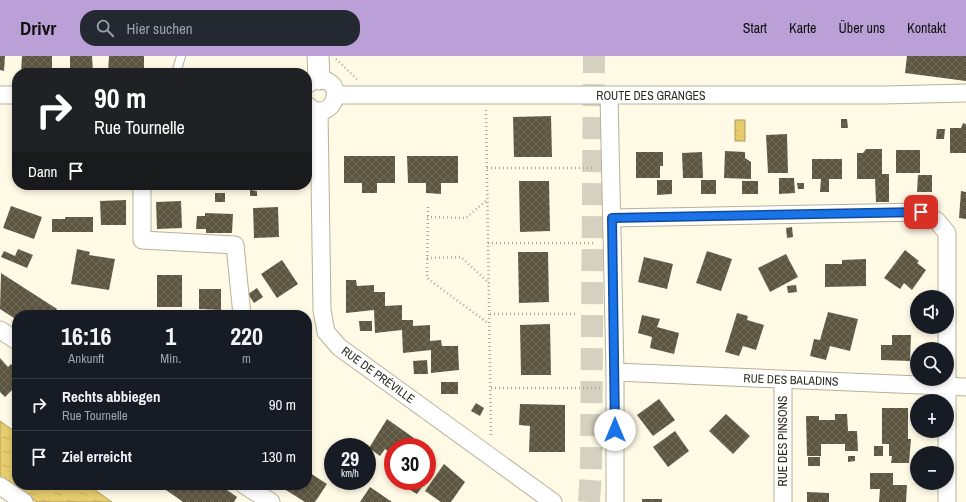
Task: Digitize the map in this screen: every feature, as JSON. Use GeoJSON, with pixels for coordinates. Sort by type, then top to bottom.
{"type":"FeatureCollection","features":[{"type":"Feature","properties":{"kind":"street"},"geometry":{"type":"LineString","coordinates":[[313,108],[331,107],[336,95],[330,83],[313,82],[318,56]]}},
{"type":"Feature","properties":{"kind":"street","name":"ROUTE DES GRANGES"},"geometry":{"type":"LineString","coordinates":[[336,95],[884,95],[966,92]]}},
{"type":"Feature","properties":{"kind":"street"},"geometry":{"type":"LineString","coordinates":[[0,95],[12,95]]}},
{"type":"Feature","properties":{"kind":"street"},"geometry":{"type":"LineString","coordinates":[[609,96],[615,372],[615,502]]}},
{"type":"Feature","properties":{"kind":"street","name":"RUE DE PRÉVILLE"},"geometry":{"type":"LineString","coordinates":[[313,108],[322,310],[326,332],[339,347],[553,502]]}},
{"type":"Feature","properties":{"kind":"street"},"geometry":{"type":"LineString","coordinates":[[142,190],[142,240],[235,245],[242,310]]}},
{"type":"Feature","properties":{"kind":"street"},"geometry":{"type":"LineString","coordinates":[[612,218],[921,212],[937,221],[947,233],[948,342]]}},
{"type":"Feature","properties":{"kind":"street"},"geometry":{"type":"LineString","coordinates":[[0,330],[12,338]]}},
{"type":"Feature","properties":{"kind":"street","name":"RUE DES BALADINS"},"geometry":{"type":"LineString","coordinates":[[615,372],[910,385]]}},
{"type":"Feature","properties":{"kind":"street","name":"RUE DES PINSONS"},"geometry":{"type":"LineString","coordinates":[[783,380],[783,502]]}},
{"type":"Feature","properties":{"kind":"street"},"geometry":{"type":"LineString","coordinates":[[947,502],[948,386]]}},
{"type":"Feature","properties":{"kind":"street","name":"RUE DES BALADINS"},"geometry":{"type":"LineString","coordinates":[[948,386],[966,387]]}},
{"type":"Feature","properties":{"kind":"street"},"geometry":{"type":"LineString","coordinates":[[0,486],[18,500]]}},
{"type":"Feature","properties":{"kind":"street"},"geometry":{"type":"LineString","coordinates":[[252,490],[271,502]]}},
{"type":"Feature","properties":{"kind":"lane"},"geometry":{"type":"LineString","coordinates":[[177,68],[181,56]]}},
{"type":"Feature","properties":{"kind":"path"},"geometry":{"type":"LineString","coordinates":[[486,104],[491,440]]}},
{"type":"Feature","properties":{"kind":"path"},"geometry":{"type":"LineString","coordinates":[[487,168],[596,168]]}},
{"type":"Feature","properties":{"kind":"path"},"geometry":{"type":"LineString","coordinates":[[427,218],[466,218],[488,199]]}},
{"type":"Feature","properties":{"kind":"path"},"geometry":{"type":"LineString","coordinates":[[428,206],[428,278],[490,325]]}},
{"type":"Feature","properties":{"kind":"path"},"geometry":{"type":"LineString","coordinates":[[488,243],[597,242]]}},
{"type":"Feature","properties":{"kind":"path"},"geometry":{"type":"LineString","coordinates":[[427,258],[461,257],[489,283]]}},
{"type":"Feature","properties":{"kind":"path"},"geometry":{"type":"LineString","coordinates":[[490,314],[578,314]]}},
{"type":"Feature","properties":{"kind":"path"},"geometry":{"type":"LineString","coordinates":[[491,388],[606,388]]}},
{"type":"Feature","properties":{"kind":"water"},"geometry":{"type":"Polygon","coordinates":[[[735,120],[745,120],[745,141],[735,141],[735,120]]]}},
{"type":"Feature","properties":{"kind":"water"},"geometry":{"type":"Polygon","coordinates":[[[0,421],[12,429],[12,485],[0,477],[0,421]]]}},
{"type":"Feature","properties":{"kind":"water"},"geometry":{"type":"Polygon","coordinates":[[[19,490],[95,490],[112,502],[37,502],[19,490]]]}},
{"type":"Feature","properties":{"kind":"building"},"geometry":{"type":"Polygon","coordinates":[[[0,56],[5,56],[4,71],[0,70],[0,56]]]}},
{"type":"Feature","properties":{"kind":"building"},"geometry":{"type":"Polygon","coordinates":[[[22,56],[52,56],[52,68],[21,68],[22,56]]]}},
{"type":"Feature","properties":{"kind":"building"},"geometry":{"type":"Polygon","coordinates":[[[70,56],[92,56],[93,68],[70,68],[70,56]]]}},
{"type":"Feature","properties":{"kind":"building"},"geometry":{"type":"Polygon","coordinates":[[[109,56],[144,56],[144,68],[108,68],[109,56]]]}},
{"type":"Feature","properties":{"kind":"building"},"geometry":{"type":"Polygon","coordinates":[[[907,56],[966,56],[966,81],[905,73],[907,56]]]}},
{"type":"Feature","properties":{"kind":"building"},"geometry":{"type":"Polygon","coordinates":[[[551,116],[552,157],[514,157],[513,117],[551,116]]]}},
{"type":"Feature","properties":{"kind":"building"},"geometry":{"type":"Polygon","coordinates":[[[841,119],[847,119],[848,128],[841,128],[841,119]]]}},
{"type":"Feature","properties":{"kind":"building"},"geometry":{"type":"Polygon","coordinates":[[[963,123],[966,124],[966,153],[950,153],[950,128],[961,128],[963,123]]]}},
{"type":"Feature","properties":{"kind":"building"},"geometry":{"type":"Polygon","coordinates":[[[937,129],[945,129],[944,139],[936,139],[937,129]]]}},
{"type":"Feature","properties":{"kind":"building"},"geometry":{"type":"Polygon","coordinates":[[[787,134],[788,173],[768,173],[766,135],[787,134]]]}},
{"type":"Feature","properties":{"kind":"building"},"geometry":{"type":"Polygon","coordinates":[[[866,149],[882,149],[882,174],[889,174],[889,202],[876,202],[875,179],[857,179],[857,153],[863,153],[866,149]]]}},
{"type":"Feature","properties":{"kind":"building"},"geometry":{"type":"Polygon","coordinates":[[[896,150],[920,150],[920,173],[896,173],[896,150]]]}},
{"type":"Feature","properties":{"kind":"building"},"geometry":{"type":"Polygon","coordinates":[[[725,151],[745,152],[745,158],[751,162],[751,179],[724,178],[725,151]]]}},
{"type":"Feature","properties":{"kind":"building"},"geometry":{"type":"Polygon","coordinates":[[[636,152],[663,152],[663,166],[660,166],[660,178],[636,178],[636,152]]]}},
{"type":"Feature","properties":{"kind":"building"},"geometry":{"type":"Polygon","coordinates":[[[702,152],[703,178],[683,178],[682,153],[702,152]]]}},
{"type":"Feature","properties":{"kind":"building"},"geometry":{"type":"Polygon","coordinates":[[[344,156],[395,156],[395,183],[377,183],[377,193],[362,193],[362,183],[344,183],[344,156]]]}},
{"type":"Feature","properties":{"kind":"building"},"geometry":{"type":"Polygon","coordinates":[[[407,156],[458,156],[458,183],[441,183],[441,194],[426,193],[426,183],[408,183],[407,156]]]}},
{"type":"Feature","properties":{"kind":"building"},"geometry":{"type":"Polygon","coordinates":[[[812,159],[842,159],[842,179],[829,179],[829,192],[820,192],[821,179],[812,179],[812,159]]]}},
{"type":"Feature","properties":{"kind":"building"},"geometry":{"type":"Polygon","coordinates":[[[918,175],[932,175],[932,192],[917,192],[918,175]]]}},
{"type":"Feature","properties":{"kind":"building"},"geometry":{"type":"Polygon","coordinates":[[[779,178],[794,178],[795,193],[779,194],[779,178]]]}},
{"type":"Feature","properties":{"kind":"building"},"geometry":{"type":"Polygon","coordinates":[[[657,180],[672,180],[672,194],[657,195],[657,180]]]}},
{"type":"Feature","properties":{"kind":"building"},"geometry":{"type":"Polygon","coordinates":[[[701,180],[716,180],[716,194],[701,194],[701,180]]]}},
{"type":"Feature","properties":{"kind":"building"},"geometry":{"type":"Polygon","coordinates":[[[519,181],[549,181],[550,231],[520,232],[519,181]]]}},
{"type":"Feature","properties":{"kind":"building"},"geometry":{"type":"Polygon","coordinates":[[[742,181],[758,181],[758,194],[742,194],[742,181]]]}},
{"type":"Feature","properties":{"kind":"building"},"geometry":{"type":"Polygon","coordinates":[[[797,183],[804,183],[804,189],[798,189],[797,183]]]}},
{"type":"Feature","properties":{"kind":"building"},"geometry":{"type":"Polygon","coordinates":[[[250,190],[257,191],[257,196],[250,196],[250,190]]]}},
{"type":"Feature","properties":{"kind":"building"},"geometry":{"type":"Polygon","coordinates":[[[961,191],[966,192],[966,219],[959,218],[961,191]]]}},
{"type":"Feature","properties":{"kind":"building"},"geometry":{"type":"Polygon","coordinates":[[[215,193],[225,193],[225,202],[215,202],[215,193]]]}},
{"type":"Feature","properties":{"kind":"building"},"geometry":{"type":"Polygon","coordinates":[[[126,200],[126,225],[101,225],[100,201],[126,200]]]}},
{"type":"Feature","properties":{"kind":"building"},"geometry":{"type":"Polygon","coordinates":[[[181,201],[182,228],[157,229],[156,202],[181,201]]]}},
{"type":"Feature","properties":{"kind":"building"},"geometry":{"type":"Polygon","coordinates":[[[11,206],[42,217],[34,239],[3,228],[11,206]]]}},
{"type":"Feature","properties":{"kind":"building"},"geometry":{"type":"Polygon","coordinates":[[[278,207],[279,237],[254,238],[253,208],[278,207]]]}},
{"type":"Feature","properties":{"kind":"building"},"geometry":{"type":"Polygon","coordinates":[[[205,213],[233,214],[232,233],[206,233],[206,229],[196,229],[197,216],[205,216],[205,213]]]}},
{"type":"Feature","properties":{"kind":"building"},"geometry":{"type":"Polygon","coordinates":[[[65,217],[93,217],[93,232],[52,232],[52,219],[65,219],[65,217]]]}},
{"type":"Feature","properties":{"kind":"building"},"geometry":{"type":"Polygon","coordinates":[[[792,227],[793,237],[787,238],[786,228],[792,227]]]}},
{"type":"Feature","properties":{"kind":"building"},"geometry":{"type":"Polygon","coordinates":[[[18,249],[33,255],[27,268],[1,257],[4,251],[15,256],[18,249]]]}},
{"type":"Feature","properties":{"kind":"building"},"geometry":{"type":"Polygon","coordinates":[[[77,249],[90,252],[89,255],[115,259],[109,290],[71,284],[77,249]]]}},
{"type":"Feature","properties":{"kind":"building"},"geometry":{"type":"Polygon","coordinates":[[[905,250],[919,261],[917,263],[926,270],[912,290],[904,283],[900,289],[884,278],[905,250]]]}},
{"type":"Feature","properties":{"kind":"building"},"geometry":{"type":"Polygon","coordinates":[[[707,251],[732,259],[721,291],[696,283],[707,251]]]}},
{"type":"Feature","properties":{"kind":"building"},"geometry":{"type":"Polygon","coordinates":[[[518,252],[548,252],[549,302],[519,303],[518,252]]]}},
{"type":"Feature","properties":{"kind":"building"},"geometry":{"type":"Polygon","coordinates":[[[786,254],[798,277],[770,292],[758,268],[786,254]]]}},
{"type":"Feature","properties":{"kind":"building"},"geometry":{"type":"Polygon","coordinates":[[[644,257],[673,264],[667,289],[638,282],[644,257]]]}},
{"type":"Feature","properties":{"kind":"building"},"geometry":{"type":"Polygon","coordinates":[[[866,259],[866,286],[825,287],[825,264],[842,264],[842,260],[866,259]]]}},
{"type":"Feature","properties":{"kind":"building"},"geometry":{"type":"Polygon","coordinates":[[[282,260],[298,284],[277,298],[261,274],[282,260]]]}},
{"type":"Feature","properties":{"kind":"building"},"geometry":{"type":"Polygon","coordinates":[[[1,273],[57,309],[12,310],[12,317],[0,309],[1,273]]]}},
{"type":"Feature","properties":{"kind":"building"},"geometry":{"type":"Polygon","coordinates":[[[157,275],[182,275],[182,307],[157,307],[157,275]]]}},
{"type":"Feature","properties":{"kind":"building"},"geometry":{"type":"Polygon","coordinates":[[[346,280],[356,280],[357,286],[374,285],[374,292],[385,292],[385,306],[402,305],[402,320],[413,320],[413,326],[430,325],[430,341],[441,340],[442,346],[458,346],[459,370],[431,373],[431,350],[403,353],[402,330],[375,333],[374,310],[346,313],[346,280]]]}},
{"type":"Feature","properties":{"kind":"building"},"geometry":{"type":"Polygon","coordinates":[[[796,285],[797,292],[788,293],[787,286],[796,285]]]}},
{"type":"Feature","properties":{"kind":"building"},"geometry":{"type":"Polygon","coordinates":[[[257,288],[263,297],[254,303],[248,294],[257,288]]]}},
{"type":"Feature","properties":{"kind":"building"},"geometry":{"type":"Polygon","coordinates":[[[199,289],[221,289],[221,310],[199,309],[199,289]]]}},
{"type":"Feature","properties":{"kind":"building"},"geometry":{"type":"Polygon","coordinates":[[[828,312],[858,319],[850,351],[830,346],[826,360],[810,356],[814,339],[820,340],[828,312]]]}},
{"type":"Feature","properties":{"kind":"building"},"geometry":{"type":"Polygon","coordinates":[[[737,313],[748,316],[747,320],[764,325],[756,350],[743,346],[739,356],[725,352],[737,313]]]}},
{"type":"Feature","properties":{"kind":"building"},"geometry":{"type":"Polygon","coordinates":[[[642,315],[660,319],[657,327],[679,333],[674,354],[650,348],[652,337],[638,333],[642,315]]]}},
{"type":"Feature","properties":{"kind":"building"},"geometry":{"type":"Polygon","coordinates":[[[359,321],[372,321],[372,331],[360,331],[359,321]]]}},
{"type":"Feature","properties":{"kind":"building"},"geometry":{"type":"Polygon","coordinates":[[[550,324],[551,375],[521,375],[520,325],[550,324]]]}},
{"type":"Feature","properties":{"kind":"building"},"geometry":{"type":"Polygon","coordinates":[[[892,335],[911,335],[910,361],[881,360],[881,345],[892,345],[892,335]]]}},
{"type":"Feature","properties":{"kind":"building"},"geometry":{"type":"Polygon","coordinates":[[[0,358],[8,367],[11,364],[12,365],[12,390],[5,397],[0,392],[0,358]]]}},
{"type":"Feature","properties":{"kind":"building"},"geometry":{"type":"Polygon","coordinates":[[[427,360],[428,374],[414,374],[413,361],[427,360]]]}},
{"type":"Feature","properties":{"kind":"building"},"geometry":{"type":"Polygon","coordinates":[[[441,382],[458,382],[458,394],[441,394],[441,382]]]}},
{"type":"Feature","properties":{"kind":"building"},"geometry":{"type":"Polygon","coordinates":[[[659,399],[675,420],[653,436],[637,415],[659,399]]]}},
{"type":"Feature","properties":{"kind":"building"},"geometry":{"type":"Polygon","coordinates":[[[476,403],[484,408],[480,416],[471,411],[476,403]]]}},
{"type":"Feature","properties":{"kind":"building"},"geometry":{"type":"Polygon","coordinates":[[[520,404],[565,405],[565,452],[529,452],[530,426],[519,425],[520,404]]]}},
{"type":"Feature","properties":{"kind":"building"},"geometry":{"type":"Polygon","coordinates":[[[882,408],[908,408],[908,439],[911,439],[909,463],[891,463],[892,456],[889,456],[889,444],[882,444],[882,408]]]}},
{"type":"Feature","properties":{"kind":"building"},"geometry":{"type":"Polygon","coordinates":[[[726,414],[750,436],[733,454],[709,431],[726,414]]]}},
{"type":"Feature","properties":{"kind":"building"},"geometry":{"type":"Polygon","coordinates":[[[835,414],[847,414],[848,431],[857,431],[858,451],[845,451],[845,444],[821,444],[821,456],[807,456],[806,416],[819,416],[819,420],[835,420],[835,414]]]}},
{"type":"Feature","properties":{"kind":"building"},"geometry":{"type":"Polygon","coordinates":[[[387,419],[414,438],[384,438],[384,450],[380,456],[376,453],[375,438],[387,419]]]}},
{"type":"Feature","properties":{"kind":"building"},"geometry":{"type":"Polygon","coordinates":[[[675,431],[689,451],[668,467],[653,447],[675,431]]]}},
{"type":"Feature","properties":{"kind":"building"},"geometry":{"type":"Polygon","coordinates":[[[874,446],[883,446],[883,456],[874,456],[874,446]]]}},
{"type":"Feature","properties":{"kind":"building"},"geometry":{"type":"Polygon","coordinates":[[[848,456],[855,456],[855,461],[848,462],[848,456]]]}},
{"type":"Feature","properties":{"kind":"building"},"geometry":{"type":"Polygon","coordinates":[[[808,457],[820,457],[820,466],[808,466],[808,457]]]}},
{"type":"Feature","properties":{"kind":"building"},"geometry":{"type":"Polygon","coordinates":[[[444,464],[465,482],[451,502],[441,502],[425,491],[436,490],[436,475],[444,464]]]}},
{"type":"Feature","properties":{"kind":"building"},"geometry":{"type":"Polygon","coordinates":[[[870,473],[893,473],[893,485],[907,485],[906,502],[879,502],[880,489],[870,489],[870,473]]]}},
{"type":"Feature","properties":{"kind":"building"},"geometry":{"type":"Polygon","coordinates":[[[312,474],[324,482],[324,488],[315,502],[305,502],[286,490],[312,490],[312,474]]]}},
{"type":"Feature","properties":{"kind":"building"},"geometry":{"type":"Polygon","coordinates":[[[166,490],[227,490],[237,497],[234,502],[183,502],[166,490]]]}},
{"type":"Feature","properties":{"kind":"building"},"geometry":{"type":"Polygon","coordinates":[[[368,490],[374,490],[392,502],[360,502],[368,490]]]}},
{"type":"Feature","properties":{"kind":"building"},"geometry":{"type":"Polygon","coordinates":[[[410,490],[420,490],[417,494],[410,490]]]}},
{"type":"Feature","properties":{"kind":"building"},"geometry":{"type":"Polygon","coordinates":[[[807,492],[829,493],[829,502],[807,502],[807,492]]]}},
{"type":"Feature","properties":{"kind":"building"},"geometry":{"type":"Polygon","coordinates":[[[642,499],[662,499],[662,502],[642,502],[642,499]]]}},
{"type":"Feature","properties":{"kind":"tunnel"},"geometry":{"type":"LineString","coordinates":[[589,502],[591,471],[594,56]]}},
{"type":"Feature","properties":{"kind":"route"},"geometry":{"type":"LineString","coordinates":[[615,430],[612,218],[921,212]]}}]}
